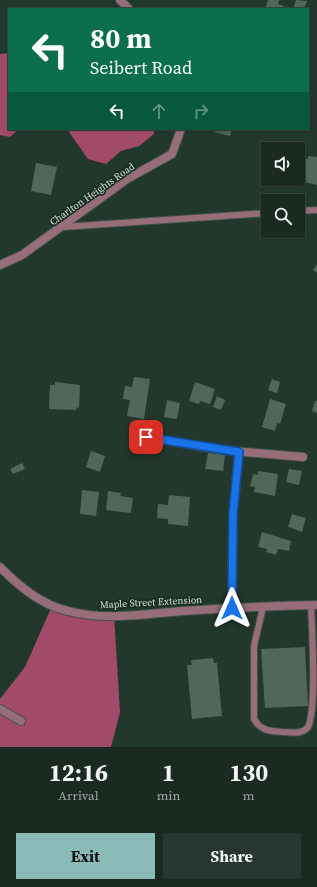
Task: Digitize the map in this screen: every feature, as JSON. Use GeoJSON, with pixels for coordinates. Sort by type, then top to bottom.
{"type":"FeatureCollection","features":[{"type":"Feature","properties":{"kind":"street"},"geometry":{"type":"LineString","coordinates":[[120,0],[128,8]]}},
{"type":"Feature","properties":{"kind":"street","name":"Charlton Heights Road"},"geometry":{"type":"LineString","coordinates":[[0,265],[22,255],[127,180],[172,154],[181,130]]}},
{"type":"Feature","properties":{"kind":"street"},"geometry":{"type":"LineString","coordinates":[[146,437],[239,452],[266,452],[303,457]]}},
{"type":"Feature","properties":{"kind":"street"},"geometry":{"type":"LineString","coordinates":[[232,608],[232,520],[239,452]]}},
{"type":"Feature","properties":{"kind":"street","name":"Maple Street Extension"},"geometry":{"type":"LineString","coordinates":[[0,567],[23,588],[38,598],[68,612],[114,615],[263,606],[314,605]]}},
{"type":"Feature","properties":{"kind":"street"},"geometry":{"type":"LineString","coordinates":[[0,709],[21,721]]}},
{"type":"Feature","properties":{"kind":"lane"},"geometry":{"type":"LineString","coordinates":[[305,211],[317,210]]}},
{"type":"Feature","properties":{"kind":"lane"},"geometry":{"type":"LineString","coordinates":[[63,227],[261,213]]}},
{"type":"Feature","properties":{"kind":"lane"},"geometry":{"type":"LineString","coordinates":[[263,606],[254,646],[254,719],[259,726],[266,731],[300,732],[308,727],[313,714],[315,687],[314,605]]}},
{"type":"Feature","properties":{"kind":"shaded area"},"geometry":{"type":"Polygon","coordinates":[[[8,53],[8,130],[18,130],[10,137],[0,135],[0,54],[8,53]]]}},
{"type":"Feature","properties":{"kind":"shaded area"},"geometry":{"type":"Polygon","coordinates":[[[68,130],[154,130],[154,134],[139,146],[121,151],[106,164],[88,159],[68,130]]]}},
{"type":"Feature","properties":{"kind":"shaded area"},"geometry":{"type":"Polygon","coordinates":[[[52,606],[114,615],[120,712],[111,747],[0,747],[0,699],[25,667],[52,606]]]}},
{"type":"Feature","properties":{"kind":"building"},"geometry":{"type":"Polygon","coordinates":[[[268,0],[279,0],[278,4],[284,6],[283,8],[265,8],[268,0]]]}},
{"type":"Feature","properties":{"kind":"building"},"geometry":{"type":"Polygon","coordinates":[[[296,0],[307,1],[304,8],[293,8],[296,0]]]}},
{"type":"Feature","properties":{"kind":"building"},"geometry":{"type":"Polygon","coordinates":[[[214,130],[232,130],[230,136],[214,132],[214,130]]]}},
{"type":"Feature","properties":{"kind":"building"},"geometry":{"type":"Polygon","coordinates":[[[308,156],[317,157],[317,185],[305,182],[305,158],[308,159],[308,156]]]}},
{"type":"Feature","properties":{"kind":"building"},"geometry":{"type":"Polygon","coordinates":[[[36,163],[57,167],[51,195],[31,191],[36,163]]]}},
{"type":"Feature","properties":{"kind":"building"},"geometry":{"type":"Polygon","coordinates":[[[317,264],[317,273],[313,270],[317,264]]]}},
{"type":"Feature","properties":{"kind":"building"},"geometry":{"type":"Polygon","coordinates":[[[134,377],[150,379],[144,419],[127,416],[130,400],[123,399],[125,386],[132,387],[134,377]]]}},
{"type":"Feature","properties":{"kind":"building"},"geometry":{"type":"Polygon","coordinates":[[[272,379],[280,382],[277,393],[268,390],[272,379]]]}},
{"type":"Feature","properties":{"kind":"building"},"geometry":{"type":"Polygon","coordinates":[[[55,382],[80,385],[79,408],[77,407],[76,410],[49,409],[50,385],[55,385],[55,382]]]}},
{"type":"Feature","properties":{"kind":"building"},"geometry":{"type":"Polygon","coordinates":[[[195,382],[215,389],[210,404],[200,401],[199,404],[189,401],[195,382]]]}},
{"type":"Feature","properties":{"kind":"building"},"geometry":{"type":"Polygon","coordinates":[[[217,396],[225,400],[221,410],[213,407],[217,396]]]}},
{"type":"Feature","properties":{"kind":"building"},"geometry":{"type":"Polygon","coordinates":[[[270,399],[286,404],[280,424],[277,423],[275,431],[262,427],[270,399]]]}},
{"type":"Feature","properties":{"kind":"building"},"geometry":{"type":"Polygon","coordinates":[[[167,400],[180,403],[177,419],[164,417],[167,400]]]}},
{"type":"Feature","properties":{"kind":"building"},"geometry":{"type":"Polygon","coordinates":[[[315,401],[317,401],[317,413],[312,411],[315,401]]]}},
{"type":"Feature","properties":{"kind":"building"},"geometry":{"type":"Polygon","coordinates":[[[91,451],[105,456],[100,472],[86,467],[91,451]]]}},
{"type":"Feature","properties":{"kind":"building"},"geometry":{"type":"Polygon","coordinates":[[[208,453],[225,455],[223,471],[205,469],[208,453]]]}},
{"type":"Feature","properties":{"kind":"building"},"geometry":{"type":"Polygon","coordinates":[[[22,463],[25,469],[13,474],[10,469],[22,463]]]}},
{"type":"Feature","properties":{"kind":"building"},"geometry":{"type":"Polygon","coordinates":[[[289,469],[302,471],[299,485],[286,482],[289,469]]]}},
{"type":"Feature","properties":{"kind":"building"},"geometry":{"type":"Polygon","coordinates":[[[258,471],[278,474],[275,496],[254,492],[255,487],[250,486],[253,474],[258,475],[258,471]]]}},
{"type":"Feature","properties":{"kind":"building"},"geometry":{"type":"Polygon","coordinates":[[[82,490],[99,492],[96,516],[80,514],[82,490]]]}},
{"type":"Feature","properties":{"kind":"building"},"geometry":{"type":"Polygon","coordinates":[[[108,491],[121,493],[120,496],[133,498],[131,513],[106,510],[108,491]]]}},
{"type":"Feature","properties":{"kind":"building"},"geometry":{"type":"Polygon","coordinates":[[[169,495],[190,497],[188,526],[168,524],[168,519],[157,518],[158,504],[168,505],[169,495]]]}},
{"type":"Feature","properties":{"kind":"building"},"geometry":{"type":"Polygon","coordinates":[[[292,514],[306,518],[302,532],[288,527],[292,514]]]}},
{"type":"Feature","properties":{"kind":"building"},"geometry":{"type":"Polygon","coordinates":[[[262,532],[291,541],[289,551],[278,549],[276,555],[266,552],[267,549],[258,547],[262,532]]]}},
{"type":"Feature","properties":{"kind":"building"},"geometry":{"type":"Polygon","coordinates":[[[305,647],[308,706],[265,708],[261,649],[305,647]]]}},
{"type":"Feature","properties":{"kind":"building"},"geometry":{"type":"Polygon","coordinates":[[[213,658],[214,663],[217,663],[222,716],[192,719],[187,665],[192,665],[191,660],[213,658]]]}},
{"type":"Feature","properties":{"kind":"route"},"geometry":{"type":"LineString","coordinates":[[146,437],[239,452],[234,495],[232,533],[232,608]]}}]}
